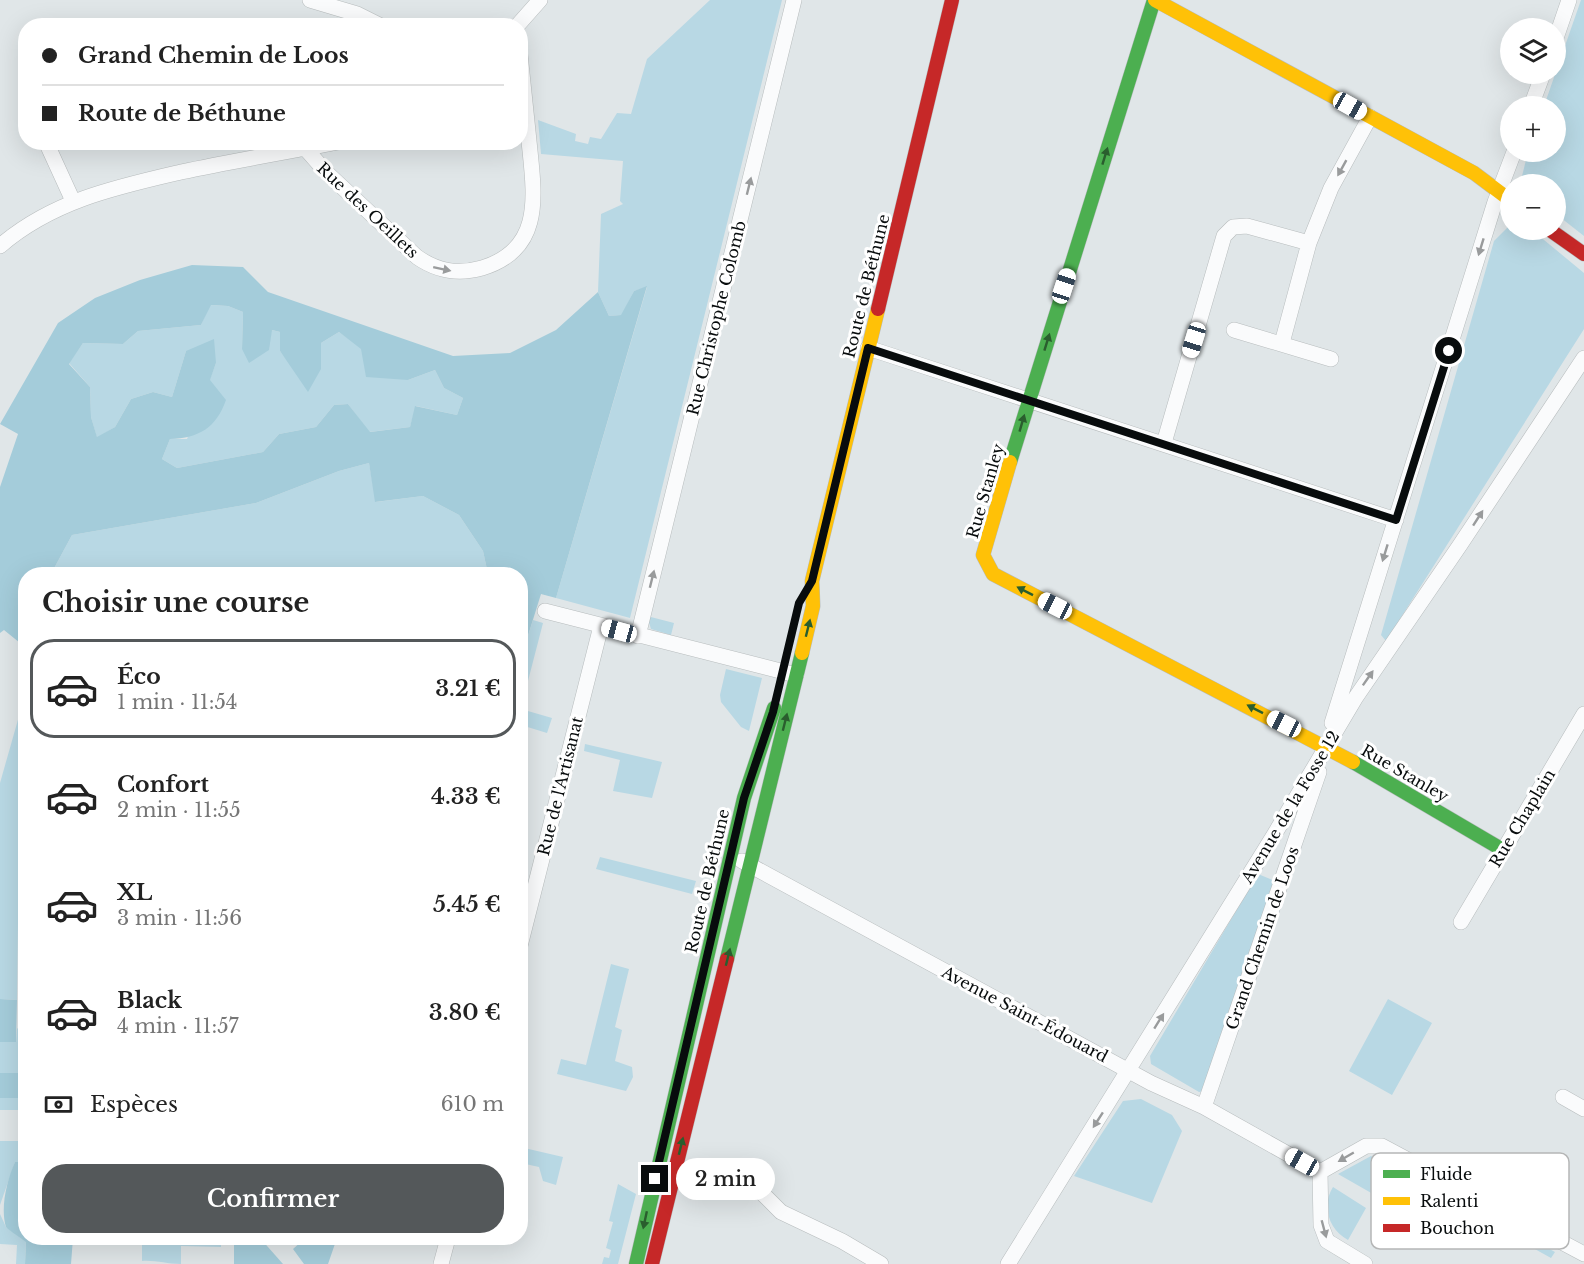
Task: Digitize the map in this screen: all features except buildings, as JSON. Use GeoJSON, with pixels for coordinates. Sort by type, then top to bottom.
{"type":"FeatureCollection","features":[{"type":"Feature","properties":{"kind":"main road"},"geometry":{"type":"LineString","coordinates":[[1155,0],[1473,173],[1500,192]]}},
{"type":"Feature","properties":{"kind":"main road","name":"Rue Stanley"},"geometry":{"type":"LineString","coordinates":[[1155,0],[1029,398],[984,555],[993,574],[1325,746],[1503,850]]}},
{"type":"Feature","properties":{"kind":"main road","name":"Route de Béthune"},"geometry":{"type":"LineString","coordinates":[[636,1264],[744,798],[788,669],[813,606],[812,581],[951,3]]}},
{"type":"Feature","properties":{"kind":"main road"},"geometry":{"type":"LineString","coordinates":[[1564,240],[1584,254]]}},
{"type":"Feature","properties":{"kind":"main road","name":"Route de Béthune"},"geometry":{"type":"LineString","coordinates":[[794,624],[799,603],[812,581]]}},
{"type":"Feature","properties":{"kind":"main road","name":"Route de Béthune"},"geometry":{"type":"LineString","coordinates":[[652,1264],[750,865],[788,669]]}},
{"type":"Feature","properties":{"kind":"street"},"geometry":{"type":"LineString","coordinates":[[310,0],[365,18]]}},
{"type":"Feature","properties":{"kind":"street"},"geometry":{"type":"LineString","coordinates":[[524,18],[540,0]]}},
{"type":"Feature","properties":{"kind":"street","name":"Rue Christophe Colomb"},"geometry":{"type":"LineString","coordinates":[[638,636],[794,0]]}},
{"type":"Feature","properties":{"kind":"street"},"geometry":{"type":"LineString","coordinates":[[1563,18],[1569,0]]}},
{"type":"Feature","properties":{"kind":"street"},"geometry":{"type":"LineString","coordinates":[[1282,343],[1309,243],[1331,188],[1370,117]]}},
{"type":"Feature","properties":{"kind":"street","name":"Rue des Oeillets"},"geometry":{"type":"LineString","coordinates":[[307,150],[350,195],[417,257],[431,267],[461,272],[492,265],[517,247],[527,231],[534,207],[528,141]]}},
{"type":"Feature","properties":{"kind":"street"},"geometry":{"type":"LineString","coordinates":[[50,150],[73,201]]}},
{"type":"Feature","properties":{"kind":"street","name":"Rue des Oeillets"},"geometry":{"type":"LineString","coordinates":[[2,242],[73,201],[100,191],[289,150]]}},
{"type":"Feature","properties":{"kind":"street","name":"Grand Chemin de Loos"},"geometry":{"type":"LineString","coordinates":[[1204,1107],[1316,784],[1325,746],[1396,520],[1500,211]]}},
{"type":"Feature","properties":{"kind":"street"},"geometry":{"type":"LineString","coordinates":[[1164,443],[1224,236],[1233,227],[1247,226],[1309,243]]}},
{"type":"Feature","properties":{"kind":"street"},"geometry":{"type":"LineString","coordinates":[[1234,330],[1331,358]]}},
{"type":"Feature","properties":{"kind":"street"},"geometry":{"type":"LineString","coordinates":[[868,348],[1029,398],[1396,520]]}},
{"type":"Feature","properties":{"kind":"street","name":"Avenue de la Fosse 12"},"geometry":{"type":"LineString","coordinates":[[1008,1264],[1286,817],[1356,696],[1584,358]]}},
{"type":"Feature","properties":{"kind":"street"},"geometry":{"type":"LineString","coordinates":[[545,611],[638,636],[788,669]]}},
{"type":"Feature","properties":{"kind":"street","name":"Rue de l'Artisanat"},"geometry":{"type":"LineString","coordinates":[[528,914],[601,626]]}},
{"type":"Feature","properties":{"kind":"street","name":"Rue Chaplain"},"geometry":{"type":"LineString","coordinates":[[1461,922],[1584,714]]}},
{"type":"Feature","properties":{"kind":"street","name":"Avenue Saint-Édouard"},"geometry":{"type":"LineString","coordinates":[[731,855],[1128,1070],[1204,1107],[1320,1172]]}},
{"type":"Feature","properties":{"kind":"street"},"geometry":{"type":"LineString","coordinates":[[1563,1097],[1584,1109]]}},
{"type":"Feature","properties":{"kind":"street"},"geometry":{"type":"LineString","coordinates":[[1365,1264],[1327,1241],[1321,1225],[1320,1172],[1366,1146],[1382,1146],[1396,1153]]}},
{"type":"Feature","properties":{"kind":"street"},"geometry":{"type":"LineString","coordinates":[[761,1192],[781,1212],[842,1241],[881,1264]]}},
{"type":"Feature","properties":{"kind":"street"},"geometry":{"type":"LineString","coordinates":[[441,1264],[446,1245]]}},
{"type":"Feature","properties":{"kind":"shaded area"},"geometry":{"type":"Polygon","coordinates":[[[710,0],[782,0],[630,618],[556,598],[647,287],[634,291],[622,315],[609,316],[598,292],[601,214],[623,204],[620,201],[623,161],[541,154],[538,120],[576,134],[575,141],[588,144],[590,137],[601,139],[617,113],[631,114],[647,59],[710,0]]]}},
{"type":"Feature","properties":{"kind":"shaded area"},"geometry":{"type":"Polygon","coordinates":[[[1581,0],[1584,0],[1584,236],[1566,222],[1566,174],[1522,174],[1526,162],[1566,162],[1566,96],[1547,96],[1552,84],[1566,84],[1566,43],[1581,0]]]}},
{"type":"Feature","properties":{"kind":"shaded area"},"geometry":{"type":"Polygon","coordinates":[[[1500,235],[1500,240],[1544,240],[1584,273],[1584,329],[1386,641],[1381,635],[1494,241],[1500,235]]]}},
{"type":"Feature","properties":{"kind":"shaded area"},"geometry":{"type":"Polygon","coordinates":[[[192,265],[243,267],[268,292],[453,356],[510,353],[556,330],[598,292],[609,316],[621,315],[634,291],[647,286],[556,598],[541,594],[528,636],[528,567],[486,567],[483,551],[459,515],[423,496],[375,502],[369,463],[339,471],[256,503],[72,535],[55,567],[18,567],[18,641],[4,630],[0,633],[0,487],[18,434],[0,424],[58,323],[95,298],[140,280],[192,265]],[[211,305],[201,325],[138,331],[123,344],[83,343],[69,364],[90,387],[91,417],[97,437],[115,427],[131,399],[153,392],[172,397],[186,351],[214,339],[216,363],[210,380],[226,400],[217,418],[205,430],[198,434],[170,439],[162,459],[177,468],[263,452],[279,434],[316,427],[334,405],[348,404],[370,432],[410,427],[415,406],[457,415],[463,398],[444,388],[435,370],[408,380],[366,377],[361,349],[339,332],[321,343],[321,369],[308,392],[280,351],[280,332],[272,330],[269,350],[249,363],[242,349],[243,312],[228,306],[211,305]]]}},
{"type":"Feature","properties":{"kind":"shaded area"},"geometry":{"type":"Polygon","coordinates":[[[210,305],[228,306],[243,312],[242,349],[272,330],[280,332],[280,351],[291,365],[321,369],[321,343],[339,332],[408,380],[435,370],[444,388],[463,398],[457,415],[416,406],[410,427],[369,432],[348,404],[334,405],[316,427],[279,434],[263,452],[177,468],[162,459],[170,439],[187,439],[216,363],[186,351],[172,397],[153,392],[131,399],[115,427],[97,438],[91,417],[90,387],[69,363],[83,343],[123,344],[138,331],[201,325],[210,305]]]}},
{"type":"Feature","properties":{"kind":"shaded area"},"geometry":{"type":"Polygon","coordinates":[[[369,463],[376,502],[423,496],[459,515],[483,551],[486,567],[55,567],[72,535],[256,503],[339,471],[369,463]]]}},
{"type":"Feature","properties":{"kind":"shaded area"},"geometry":{"type":"Polygon","coordinates":[[[647,616],[674,623],[671,635],[651,629],[647,616]]]}},
{"type":"Feature","properties":{"kind":"shaded area"},"geometry":{"type":"Polygon","coordinates":[[[533,620],[543,623],[528,681],[528,636],[533,620]]]}},
{"type":"Feature","properties":{"kind":"shaded area"},"geometry":{"type":"Polygon","coordinates":[[[726,669],[762,678],[749,731],[741,727],[721,702],[720,695],[726,669]]]}},
{"type":"Feature","properties":{"kind":"shaded area"},"geometry":{"type":"Polygon","coordinates":[[[528,711],[552,718],[547,733],[528,727],[528,711]]]}},
{"type":"Feature","properties":{"kind":"shaded area"},"geometry":{"type":"Polygon","coordinates":[[[18,720],[17,1000],[0,999],[0,783],[18,720]]]}},
{"type":"Feature","properties":{"kind":"shaded area"},"geometry":{"type":"Polygon","coordinates":[[[585,744],[662,762],[652,798],[613,791],[620,760],[584,751],[585,744]]]}},
{"type":"Feature","properties":{"kind":"shaded area"},"geometry":{"type":"Polygon","coordinates":[[[600,857],[696,881],[692,894],[596,869],[600,857]]]}},
{"type":"Feature","properties":{"kind":"shaded area"},"geometry":{"type":"Polygon","coordinates":[[[1258,874],[1275,881],[1205,1091],[1199,1092],[1151,1064],[1150,1056],[1258,874]]]}},
{"type":"Feature","properties":{"kind":"shaded area"},"geometry":{"type":"Polygon","coordinates":[[[611,964],[629,969],[615,1027],[622,1030],[615,1061],[632,1067],[633,1077],[626,1091],[557,1074],[561,1059],[586,1065],[611,964]]]}},
{"type":"Feature","properties":{"kind":"shaded area"},"geometry":{"type":"Polygon","coordinates":[[[0,999],[17,1000],[16,1042],[0,1042],[0,999]]]}},
{"type":"Feature","properties":{"kind":"shaded area"},"geometry":{"type":"Polygon","coordinates":[[[1388,999],[1432,1023],[1392,1095],[1349,1071],[1388,999]]]}},
{"type":"Feature","properties":{"kind":"shaded area"},"geometry":{"type":"Polygon","coordinates":[[[17,1028],[18,1073],[0,1073],[0,1042],[16,1042],[17,1028]]]}},
{"type":"Feature","properties":{"kind":"shaded area"},"geometry":{"type":"Polygon","coordinates":[[[0,1073],[18,1073],[18,1098],[0,1098],[0,1073]]]}},
{"type":"Feature","properties":{"kind":"shaded area"},"geometry":{"type":"Polygon","coordinates":[[[0,1098],[18,1098],[18,1110],[0,1110],[0,1098]]]}},
{"type":"Feature","properties":{"kind":"shaded area"},"geometry":{"type":"Polygon","coordinates":[[[1141,1099],[1172,1115],[1182,1131],[1152,1203],[1074,1176],[1123,1101],[1141,1099]]]}},
{"type":"Feature","properties":{"kind":"shaded area"},"geometry":{"type":"Polygon","coordinates":[[[0,1141],[18,1141],[18,1162],[15,1162],[0,1205],[0,1141]]]}},
{"type":"Feature","properties":{"kind":"shaded area"},"geometry":{"type":"Polygon","coordinates":[[[528,1149],[563,1157],[556,1185],[543,1181],[539,1167],[528,1165],[528,1149]]]}},
{"type":"Feature","properties":{"kind":"shaded area"},"geometry":{"type":"Polygon","coordinates":[[[1371,1156],[1371,1193],[1338,1174],[1371,1156]]]}},
{"type":"Feature","properties":{"kind":"shaded area"},"geometry":{"type":"Polygon","coordinates":[[[15,1162],[18,1162],[18,1236],[6,1227],[4,1219],[5,1194],[15,1162]]]}},
{"type":"Feature","properties":{"kind":"shaded area"},"geometry":{"type":"Polygon","coordinates":[[[618,1184],[636,1194],[618,1264],[602,1264],[604,1257],[609,1258],[611,1250],[606,1248],[613,1222],[609,1221],[618,1184]]]}},
{"type":"Feature","properties":{"kind":"shaded area"},"geometry":{"type":"Polygon","coordinates":[[[1333,1187],[1366,1208],[1348,1240],[1336,1230],[1329,1217],[1327,1209],[1329,1194],[1333,1187]]]}},
{"type":"Feature","properties":{"kind":"shaded area"},"geometry":{"type":"Polygon","coordinates":[[[0,1214],[6,1227],[18,1235],[18,1245],[26,1245],[25,1264],[16,1264],[17,1245],[0,1244],[0,1214]]]}},
{"type":"Feature","properties":{"kind":"shaded area"},"geometry":{"type":"Polygon","coordinates":[[[26,1245],[72,1245],[71,1264],[25,1264],[26,1245]]]}},
{"type":"Feature","properties":{"kind":"shaded area"},"geometry":{"type":"Polygon","coordinates":[[[142,1245],[221,1245],[221,1247],[181,1246],[181,1264],[142,1261],[142,1245]]]}},
{"type":"Feature","properties":{"kind":"shaded area"},"geometry":{"type":"Polygon","coordinates":[[[234,1245],[266,1245],[283,1264],[234,1264],[234,1245]]]}},
{"type":"Feature","properties":{"kind":"shaded area"},"geometry":{"type":"Polygon","coordinates":[[[297,1245],[335,1245],[328,1264],[304,1264],[293,1249],[297,1245]]]}},
{"type":"Feature","properties":{"kind":"shaded area"},"geometry":{"type":"Polygon","coordinates":[[[1535,1249],[1549,1249],[1555,1252],[1551,1258],[1535,1249]]]}},
{"type":"Feature","properties":{"kind":"traffic: fast"},"geometry":{"type":"LineString","coordinates":[[1010,462],[1154,0]]}},
{"type":"Feature","properties":{"kind":"traffic: fast"},"geometry":{"type":"LineString","coordinates":[[727,959],[802,653]]}},
{"type":"Feature","properties":{"kind":"traffic: fast"},"geometry":{"type":"LineString","coordinates":[[636,1264],[744,798],[774,708]]}},
{"type":"Feature","properties":{"kind":"traffic: fast"},"geometry":{"type":"LineString","coordinates":[[1353,762],[1503,850]]}},
{"type":"Feature","properties":{"kind":"traffic: slow"},"geometry":{"type":"LineString","coordinates":[[1155,0],[1474,173],[1500,192]]}},
{"type":"Feature","properties":{"kind":"traffic: slow"},"geometry":{"type":"LineString","coordinates":[[802,653],[813,606],[812,581],[878,309]]}},
{"type":"Feature","properties":{"kind":"traffic: slow"},"geometry":{"type":"LineString","coordinates":[[1010,462],[983,555],[993,574],[1353,762]]}},
{"type":"Feature","properties":{"kind":"traffic: jam"},"geometry":{"type":"LineString","coordinates":[[878,309],[952,0]]}},
{"type":"Feature","properties":{"kind":"traffic: jam"},"geometry":{"type":"LineString","coordinates":[[1564,240],[1584,254]]}},
{"type":"Feature","properties":{"kind":"traffic: jam"},"geometry":{"type":"LineString","coordinates":[[652,1264],[727,959]]}},
{"type":"Feature","properties":{"kind":"route"},"geometry":{"type":"LineString","coordinates":[[655,1179],[744,798],[773,712],[799,603],[812,581],[868,348],[1029,398],[1396,520],[1449,351]]}}]}
